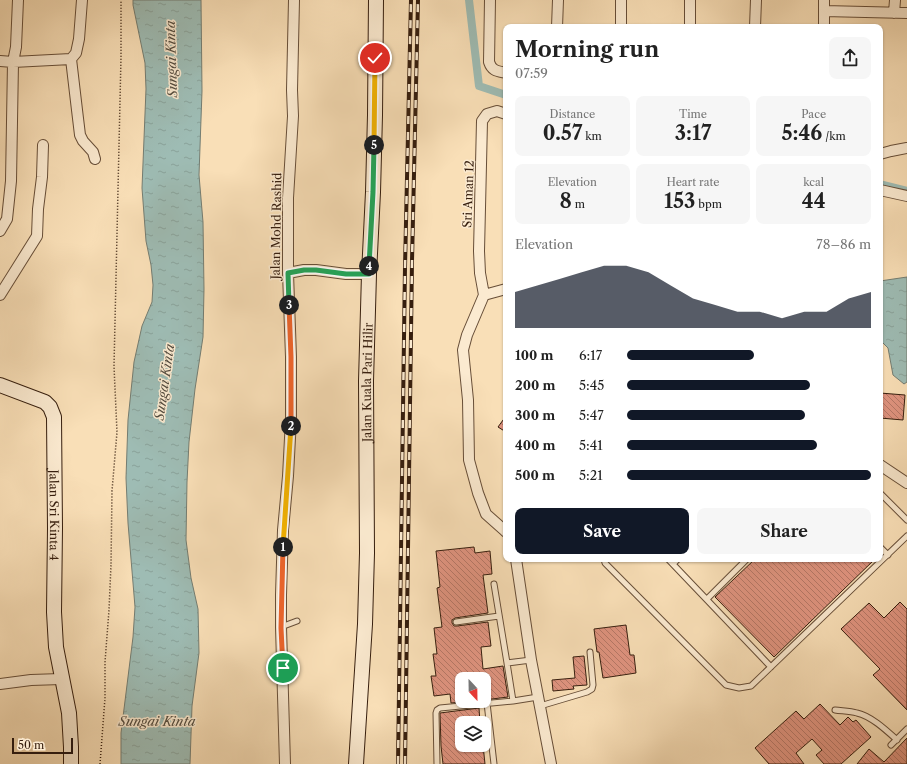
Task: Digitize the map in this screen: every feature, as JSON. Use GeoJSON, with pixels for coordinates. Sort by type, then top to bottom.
{"type":"FeatureCollection","features":[{"type":"Feature","properties":{"kind":"street"},"geometry":{"type":"LineString","coordinates":[[0,231],[7,219],[11,181],[13,62],[16,47],[18,0]]}},
{"type":"Feature","properties":{"kind":"street"},"geometry":{"type":"LineString","coordinates":[[82,0],[79,39],[76,53],[71,59],[80,135],[83,141],[93,152],[96,159]]}},
{"type":"Feature","properties":{"kind":"street","name":"Jalan Mohd Rashid"},"geometry":{"type":"LineString","coordinates":[[285,764],[281,628],[284,530],[291,419],[288,198],[294,116],[292,90],[294,0]]}},
{"type":"Feature","properties":{"kind":"street","name":"Jalan Kuala Pari Hilir"},"geometry":{"type":"LineString","coordinates":[[356,764],[365,624],[367,553],[366,381],[373,184],[376,0]]}},
{"type":"Feature","properties":{"kind":"street"},"geometry":{"type":"LineString","coordinates":[[490,0],[489,62],[491,68],[503,72]]}},
{"type":"Feature","properties":{"kind":"street"},"geometry":{"type":"LineString","coordinates":[[557,24],[558,0]]}},
{"type":"Feature","properties":{"kind":"street"},"geometry":{"type":"LineString","coordinates":[[620,24],[621,0]]}},
{"type":"Feature","properties":{"kind":"street"},"geometry":{"type":"LineString","coordinates":[[690,0],[690,24]]}},
{"type":"Feature","properties":{"kind":"street"},"geometry":{"type":"LineString","coordinates":[[755,24],[756,0]]}},
{"type":"Feature","properties":{"kind":"street"},"geometry":{"type":"LineString","coordinates":[[824,0],[824,24]]}},
{"type":"Feature","properties":{"kind":"street"},"geometry":{"type":"LineString","coordinates":[[894,13],[895,0]]}},
{"type":"Feature","properties":{"kind":"street"},"geometry":{"type":"LineString","coordinates":[[824,11],[907,13]]}},
{"type":"Feature","properties":{"kind":"street"},"geometry":{"type":"LineString","coordinates":[[0,60],[13,62],[71,59]]}},
{"type":"Feature","properties":{"kind":"street","name":"Sri Aman 12"},"geometry":{"type":"LineString","coordinates":[[484,295],[480,273],[479,251],[482,121],[487,114],[497,111],[503,113]]}},
{"type":"Feature","properties":{"kind":"street"},"geometry":{"type":"LineString","coordinates":[[0,295],[37,236],[43,146]]}},
{"type":"Feature","properties":{"kind":"street"},"geometry":{"type":"LineString","coordinates":[[883,153],[890,150],[907,148]]}},
{"type":"Feature","properties":{"kind":"street"},"geometry":{"type":"LineString","coordinates":[[883,191],[907,196]]}},
{"type":"Feature","properties":{"kind":"street"},"geometry":{"type":"LineString","coordinates":[[288,273],[304,270],[316,270],[346,274],[369,274]]}},
{"type":"Feature","properties":{"kind":"street"},"geometry":{"type":"LineString","coordinates":[[503,290],[484,295],[467,335],[463,350],[468,400],[469,460],[478,493],[486,514],[503,529]]}},
{"type":"Feature","properties":{"kind":"street","name":"Jalan Sri Kinta 4"},"geometry":{"type":"LineString","coordinates":[[0,385],[45,402],[50,407],[54,417],[54,612],[56,647],[61,679],[69,713],[72,747],[71,764]]}},
{"type":"Feature","properties":{"kind":"street"},"geometry":{"type":"LineString","coordinates":[[883,467],[907,483]]}},
{"type":"Feature","properties":{"kind":"street"},"geometry":{"type":"LineString","coordinates":[[516,562],[531,660],[551,764]]}},
{"type":"Feature","properties":{"kind":"street"},"geometry":{"type":"LineString","coordinates":[[0,684],[31,680],[61,679]]}},
{"type":"Feature","properties":{"kind":"lane"},"geometry":{"type":"LineString","coordinates":[[883,496],[907,520]]}},
{"type":"Feature","properties":{"kind":"lane"},"geometry":{"type":"LineString","coordinates":[[883,559],[907,536]]}},
{"type":"Feature","properties":{"kind":"lane"},"geometry":{"type":"LineString","coordinates":[[883,550],[888,554]]}},
{"type":"Feature","properties":{"kind":"lane"},"geometry":{"type":"LineString","coordinates":[[605,562],[726,685],[739,688],[751,686],[880,562]]}},
{"type":"Feature","properties":{"kind":"lane"},"geometry":{"type":"LineString","coordinates":[[707,599],[744,562]]}},
{"type":"Feature","properties":{"kind":"lane"},"geometry":{"type":"LineString","coordinates":[[673,564],[771,667]]}},
{"type":"Feature","properties":{"kind":"lane"},"geometry":{"type":"LineString","coordinates":[[494,584],[513,701]]}},
{"type":"Feature","properties":{"kind":"lane"},"geometry":{"type":"LineString","coordinates":[[456,622],[499,616]]}},
{"type":"Feature","properties":{"kind":"lane"},"geometry":{"type":"LineString","coordinates":[[281,628],[297,621]]}},
{"type":"Feature","properties":{"kind":"lane"},"geometry":{"type":"LineString","coordinates":[[491,703],[539,701],[587,692],[592,689],[593,685],[590,652]]}},
{"type":"Feature","properties":{"kind":"lane"},"geometry":{"type":"LineString","coordinates":[[507,663],[531,660]]}},
{"type":"Feature","properties":{"kind":"lane"},"geometry":{"type":"LineString","coordinates":[[437,764],[436,713],[440,708],[455,706]]}},
{"type":"Feature","properties":{"kind":"lane"},"geometry":{"type":"LineString","coordinates":[[488,708],[494,764]]}},
{"type":"Feature","properties":{"kind":"lane"},"geometry":{"type":"LineString","coordinates":[[834,710],[857,713],[868,717],[891,734],[896,740]]}},
{"type":"Feature","properties":{"kind":"lane"},"geometry":{"type":"LineString","coordinates":[[891,745],[907,729]]}},
{"type":"Feature","properties":{"kind":"path"},"geometry":{"type":"LineString","coordinates":[[100,764],[105,698],[105,662],[111,565],[112,491],[117,432],[114,366],[121,0]]}},
{"type":"Feature","properties":{"kind":"water","name":"Sungai Kinta"},"geometry":{"type":"Polygon","coordinates":[[[133,0],[201,0],[202,91],[199,175],[203,222],[203,337],[189,442],[186,540],[191,578],[198,609],[199,653],[192,706],[190,764],[121,764],[121,733],[133,637],[135,607],[126,478],[128,420],[134,362],[142,326],[152,302],[153,285],[146,241],[142,188],[146,89],[145,63],[133,0]]]}},
{"type":"Feature","properties":{"kind":"water"},"geometry":{"type":"Polygon","coordinates":[[[907,277],[907,382],[904,384],[893,375],[888,348],[883,343],[883,281],[907,277]]]}},
{"type":"Feature","properties":{"kind":"building"},"geometry":{"type":"Polygon","coordinates":[[[883,393],[905,395],[903,420],[883,418],[883,393]]]}},
{"type":"Feature","properties":{"kind":"building"},"geometry":{"type":"Polygon","coordinates":[[[503,420],[503,430],[498,427],[503,420]]]}},
{"type":"Feature","properties":{"kind":"building"},"geometry":{"type":"Polygon","coordinates":[[[474,547],[475,553],[490,551],[492,574],[483,575],[488,613],[455,618],[452,620],[452,623],[454,626],[457,626],[488,622],[491,646],[481,647],[483,669],[503,666],[508,697],[491,699],[491,672],[455,672],[455,703],[451,703],[450,694],[434,696],[431,676],[436,676],[433,654],[437,654],[434,628],[442,627],[437,588],[440,587],[436,551],[474,547]]]}},
{"type":"Feature","properties":{"kind":"building"},"geometry":{"type":"Polygon","coordinates":[[[752,562],[872,562],[774,657],[715,597],[752,562]]]}},
{"type":"Feature","properties":{"kind":"building"},"geometry":{"type":"Polygon","coordinates":[[[900,602],[907,609],[907,710],[873,675],[880,669],[841,629],[869,603],[884,618],[900,602]]]}},
{"type":"Feature","properties":{"kind":"building"},"geometry":{"type":"Polygon","coordinates":[[[626,625],[630,655],[634,655],[636,673],[603,678],[599,652],[597,652],[594,629],[626,625]]]}},
{"type":"Feature","properties":{"kind":"building"},"geometry":{"type":"Polygon","coordinates":[[[584,656],[587,685],[573,686],[574,689],[553,691],[552,680],[575,678],[573,657],[584,656]]]}},
{"type":"Feature","properties":{"kind":"building"},"geometry":{"type":"Polygon","coordinates":[[[820,704],[840,725],[848,717],[853,722],[856,720],[871,737],[841,764],[824,764],[816,755],[822,750],[812,739],[796,753],[804,764],[769,764],[755,748],[796,711],[804,719],[820,704]]]}},
{"type":"Feature","properties":{"kind":"building"},"geometry":{"type":"Polygon","coordinates":[[[479,708],[480,716],[455,716],[455,752],[484,752],[485,764],[443,764],[440,713],[479,708]]]}},
{"type":"Feature","properties":{"kind":"building"},"geometry":{"type":"Polygon","coordinates":[[[907,738],[907,764],[857,764],[869,749],[884,762],[907,738]]]}},
{"type":"Feature","properties":{"kind":"waterway"},"geometry":{"type":"LineString","coordinates":[[469,0],[479,86],[503,94]]}},
{"type":"Feature","properties":{"kind":"waterway"},"geometry":{"type":"LineString","coordinates":[[883,185],[907,191]]}},
{"type":"Feature","properties":{"kind":"railway"},"geometry":{"type":"LineString","coordinates":[[398,764],[405,267],[411,0]]}},
{"type":"Feature","properties":{"kind":"railway"},"geometry":{"type":"LineString","coordinates":[[405,764],[412,261],[418,0]]}},
{"type":"Feature","properties":{"kind":"route"},"geometry":{"type":"LineString","coordinates":[[283,668],[281,628],[282,563],[291,419],[291,357],[288,273],[304,270],[316,270],[346,274],[369,274],[373,192],[375,58]]}}]}
